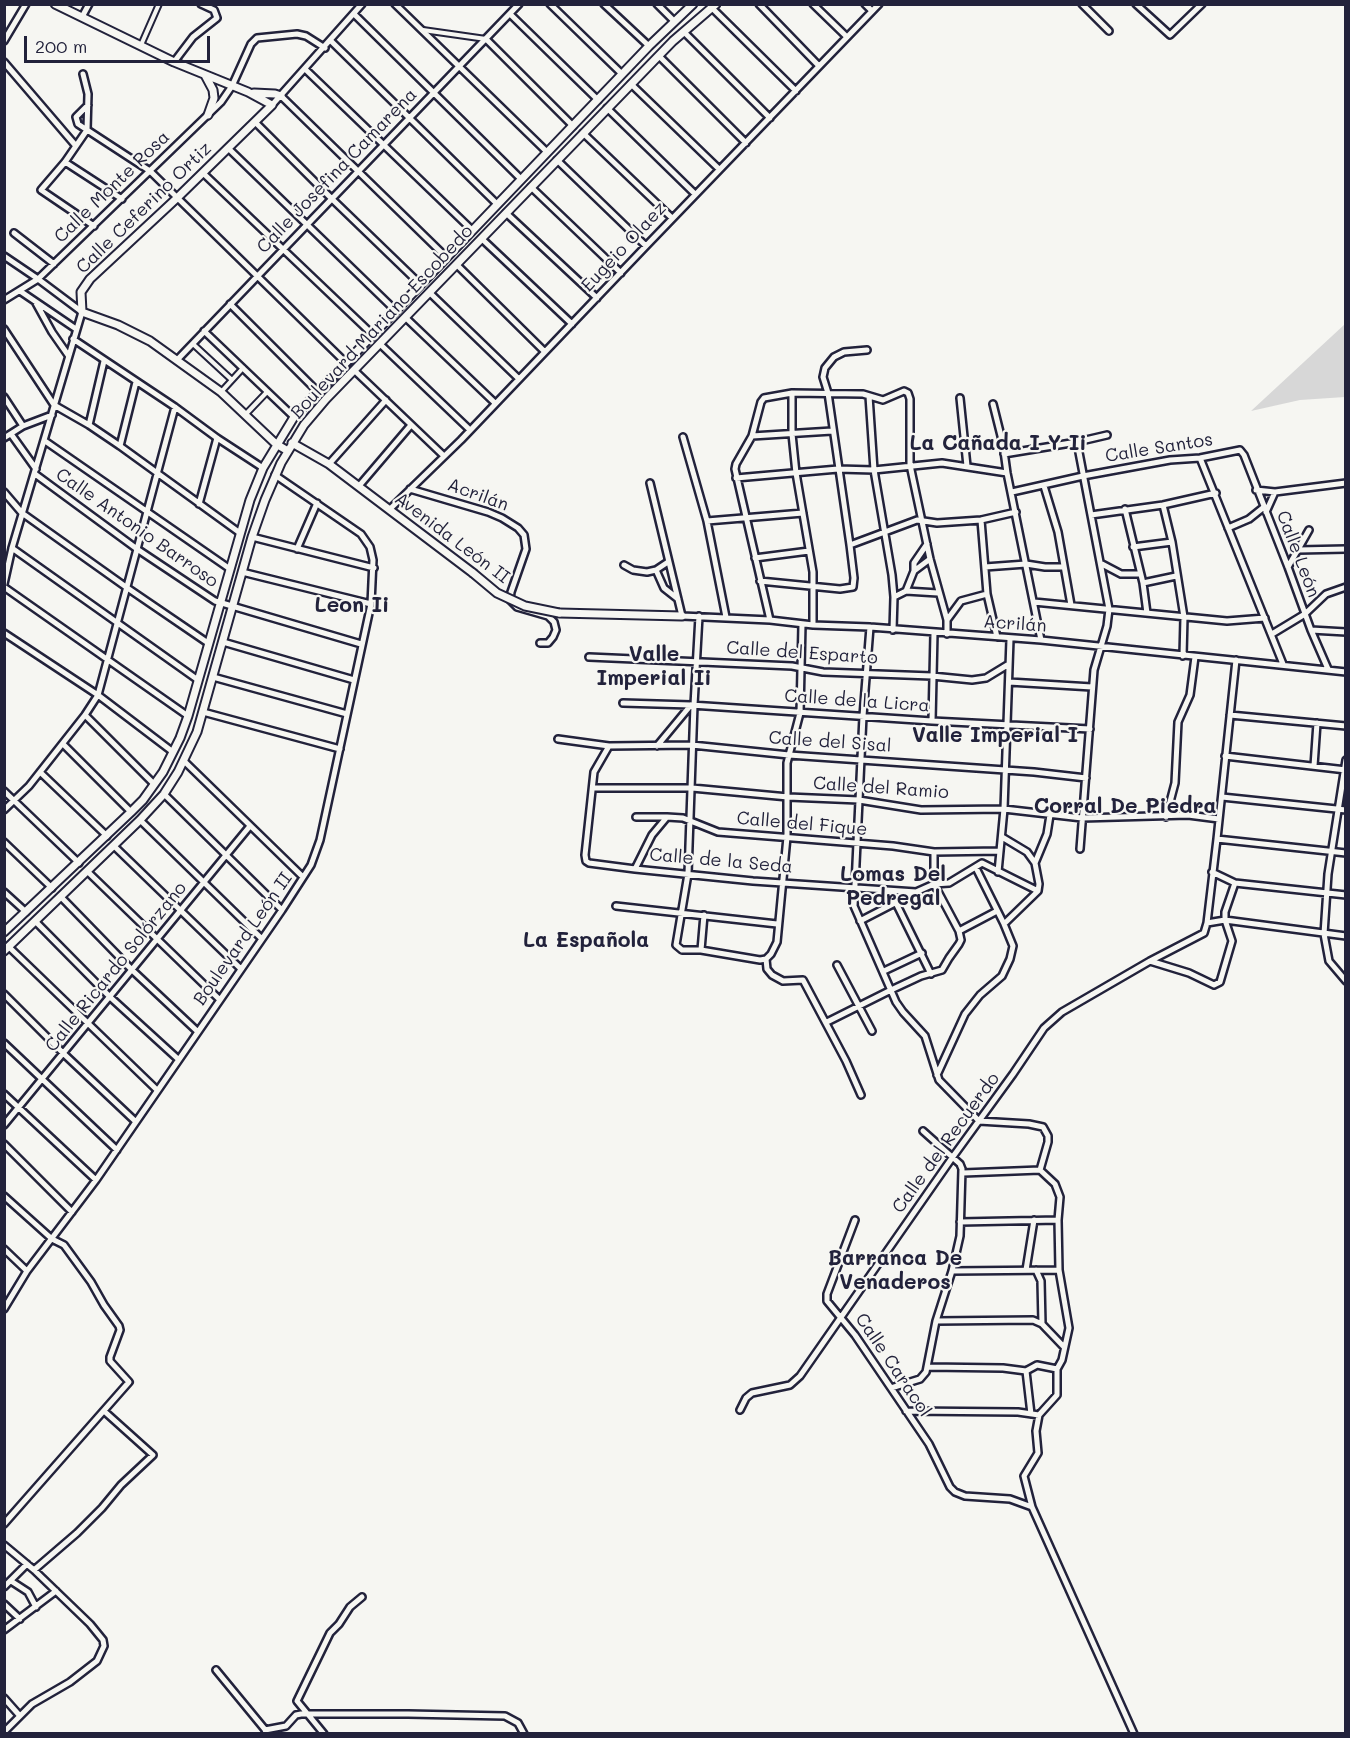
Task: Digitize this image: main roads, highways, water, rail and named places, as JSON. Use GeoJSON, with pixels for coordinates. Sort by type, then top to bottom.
{"type":"FeatureCollection","features":[{"type":"Feature","properties":{"kind":"district","name":"La Cañada I Y Ii"},"geometry":{"type":"Point","coordinates":[998,444]}},
{"type":"Feature","properties":{"kind":"district","name":"Leon Ii"},"geometry":{"type":"Point","coordinates":[352,606]}},
{"type":"Feature","properties":{"kind":"district","name":"Valle Imperial Ii"},"geometry":{"type":"Point","coordinates":[654,667]}},
{"type":"Feature","properties":{"kind":"district","name":"Valle Imperial I"},"geometry":{"type":"Point","coordinates":[995,736]}},
{"type":"Feature","properties":{"kind":"district","name":"Corral De Piedra"},"geometry":{"type":"Point","coordinates":[1125,807]}},
{"type":"Feature","properties":{"kind":"district","name":"Lomas Del Pedregal"},"geometry":{"type":"Point","coordinates":[893,887]}},
{"type":"Feature","properties":{"kind":"district","name":"La Española"},"geometry":{"type":"Point","coordinates":[586,941]}},
{"type":"Feature","properties":{"kind":"district","name":"Barranca De Venaderos"},"geometry":{"type":"Point","coordinates":[895,1271]}}]}
